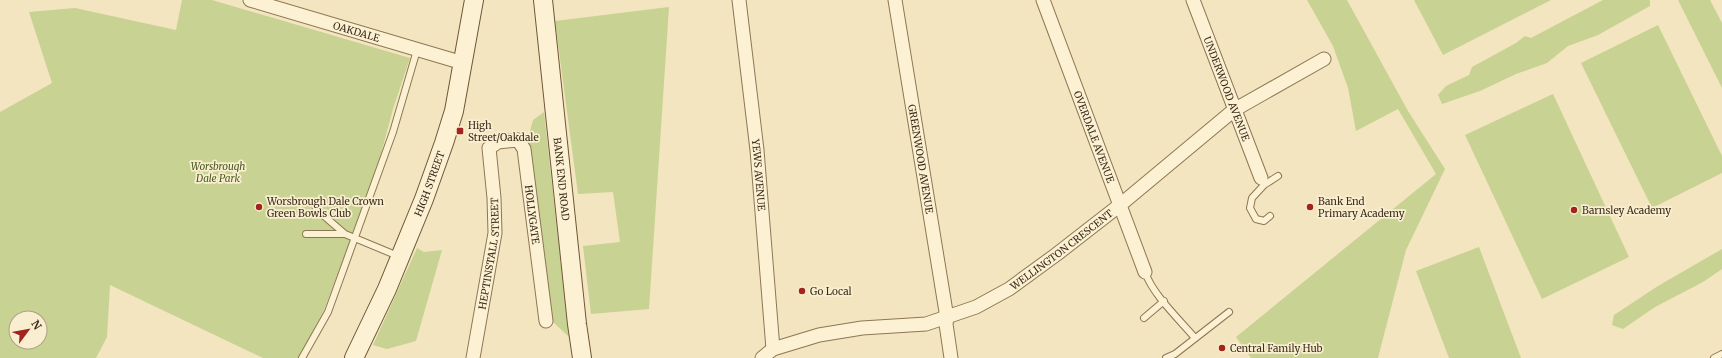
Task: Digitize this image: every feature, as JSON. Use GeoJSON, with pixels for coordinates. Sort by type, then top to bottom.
{"type":"FeatureCollection","features":[{"type":"Feature","properties":{"kind":"street","name":"OAKDALE"},"geometry":{"type":"LineString","coordinates":[[250,0],[463,64]]}},
{"type":"Feature","properties":{"kind":"street","name":"HIGH STREET"},"geometry":{"type":"LineString","coordinates":[[354,358],[400,257],[444,143],[454,111],[474,0]]}},
{"type":"Feature","properties":{"kind":"street","name":"BANK END ROAD"},"geometry":{"type":"LineString","coordinates":[[543,0],[577,324],[582,358]]}},
{"type":"Feature","properties":{"kind":"street","name":"YEWS AVENUE"},"geometry":{"type":"LineString","coordinates":[[739,0],[757,150],[773,349]]}},
{"type":"Feature","properties":{"kind":"street","name":"GREENWOOD AVENUE"},"geometry":{"type":"LineString","coordinates":[[895,0],[947,318],[946,324],[951,358]]}},
{"type":"Feature","properties":{"kind":"street","name":"OVERDALE AVENUE"},"geometry":{"type":"LineString","coordinates":[[1044,0],[1145,272]]}},
{"type":"Feature","properties":{"kind":"street","name":"UNDERWOOD AVENUE"},"geometry":{"type":"LineString","coordinates":[[1192,0],[1262,182]]}},
{"type":"Feature","properties":{"kind":"street","name":"WELLINGTON CRESCENT"},"geometry":{"type":"LineString","coordinates":[[762,358],[773,349],[820,335],[862,328],[926,324],[976,307],[1009,289],[1120,205],[1234,110],[1324,59]]}},
{"type":"Feature","properties":{"kind":"street","name":"HOLLYGATE"},"geometry":{"type":"LineString","coordinates":[[489,148],[498,142],[518,140],[524,149],[546,321]]}},
{"type":"Feature","properties":{"kind":"street","name":"HEPTINSTALL STREET"},"geometry":{"type":"LineString","coordinates":[[473,358],[495,233],[494,198],[489,148]]}},
{"type":"Feature","properties":{"kind":"lane"},"geometry":{"type":"LineString","coordinates":[[302,358],[328,312],[394,132],[417,50]]}},
{"type":"Feature","properties":{"kind":"lane"},"geometry":{"type":"LineString","coordinates":[[1270,216],[1264,220],[1256,219],[1250,208],[1252,198],[1262,182],[1278,176]]}},
{"type":"Feature","properties":{"kind":"lane"},"geometry":{"type":"LineString","coordinates":[[316,209],[345,234],[400,257]]}},
{"type":"Feature","properties":{"kind":"lane"},"geometry":{"type":"LineString","coordinates":[[306,234],[345,234]]}},
{"type":"Feature","properties":{"kind":"lane"},"geometry":{"type":"LineString","coordinates":[[1145,272],[1148,281],[1164,301],[1181,317],[1195,338]]}},
{"type":"Feature","properties":{"kind":"lane"},"geometry":{"type":"LineString","coordinates":[[1144,318],[1164,301]]}},
{"type":"Feature","properties":{"kind":"lane"},"geometry":{"type":"LineString","coordinates":[[1166,358],[1175,354],[1195,338],[1210,323],[1229,312]]}},
{"type":"Feature","properties":{"kind":"lane"},"geometry":{"type":"LineString","coordinates":[[1714,358],[1722,354]]}},
{"type":"Feature","properties":{"kind":"green space","name":"Worsbrough Dale Park"},"geometry":{"type":"Polygon","coordinates":[[[182,0],[212,0],[410,58],[393,109],[375,176],[324,310],[299,358],[263,358],[110,285],[107,337],[96,358],[0,358],[0,112],[52,83],[29,12],[75,8],[176,30],[182,0]]]}},
{"type":"Feature","properties":{"kind":"green space"},"geometry":{"type":"Polygon","coordinates":[[[1307,0],[1347,0],[1408,111],[1445,169],[1406,250],[1378,358],[1251,358],[1236,337],[1436,174],[1398,109],[1356,131],[1348,88],[1333,46],[1307,0]]]}},
{"type":"Feature","properties":{"kind":"green space"},"geometry":{"type":"Polygon","coordinates":[[[1414,0],[1551,0],[1443,55],[1414,0]]]}},
{"type":"Feature","properties":{"kind":"green space"},"geometry":{"type":"Polygon","coordinates":[[[1603,0],[1650,0],[1650,6],[1598,35],[1568,46],[1547,63],[1516,74],[1480,91],[1442,104],[1438,95],[1446,86],[1469,75],[1472,67],[1516,43],[1525,36],[1531,38],[1603,0]]]}},
{"type":"Feature","properties":{"kind":"green space"},"geometry":{"type":"Polygon","coordinates":[[[1678,0],[1710,0],[1722,23],[1722,88],[1678,0]]]}},
{"type":"Feature","properties":{"kind":"green space"},"geometry":{"type":"Polygon","coordinates":[[[669,7],[649,309],[591,314],[583,246],[620,242],[613,192],[578,194],[555,21],[669,7]]]}},
{"type":"Feature","properties":{"kind":"green space"},"geometry":{"type":"Polygon","coordinates":[[[1658,25],[1722,156],[1722,173],[1652,208],[1581,63],[1658,25]]]}},
{"type":"Feature","properties":{"kind":"green space"},"geometry":{"type":"Polygon","coordinates":[[[1553,94],[1629,257],[1542,299],[1465,135],[1553,94]]]}},
{"type":"Feature","properties":{"kind":"green space"},"geometry":{"type":"Polygon","coordinates":[[[544,112],[569,337],[552,321],[527,142],[533,120],[544,112]]]}},
{"type":"Feature","properties":{"kind":"green space"},"geometry":{"type":"Polygon","coordinates":[[[1479,247],[1521,358],[1449,358],[1416,271],[1479,247]]]}},
{"type":"Feature","properties":{"kind":"green space"},"geometry":{"type":"Polygon","coordinates":[[[417,248],[424,252],[442,250],[416,341],[387,349],[373,345],[417,248]]]}},
{"type":"Feature","properties":{"kind":"green space"},"geometry":{"type":"Polygon","coordinates":[[[1722,249],[1722,269],[1703,282],[1655,307],[1623,329],[1612,325],[1614,315],[1658,286],[1722,249]]]}},
{"type":"Feature","properties":{"kind":"place","name":"High Street/Oakdale"},"geometry":{"type":"Point","coordinates":[460,131]}},
{"type":"Feature","properties":{"kind":"place","name":"Worsbrough Dale Crown Green Bowls Club"},"geometry":{"type":"Point","coordinates":[259,207]}},
{"type":"Feature","properties":{"kind":"place","name":"Bank End Primary Academy"},"geometry":{"type":"Point","coordinates":[1310,207]}},
{"type":"Feature","properties":{"kind":"place","name":"Barnsley Academy"},"geometry":{"type":"Point","coordinates":[1574,210]}},
{"type":"Feature","properties":{"kind":"place","name":"Go Local"},"geometry":{"type":"Point","coordinates":[802,291]}},
{"type":"Feature","properties":{"kind":"place","name":"Central Family Hub"},"geometry":{"type":"Point","coordinates":[1222,348]}}]}
